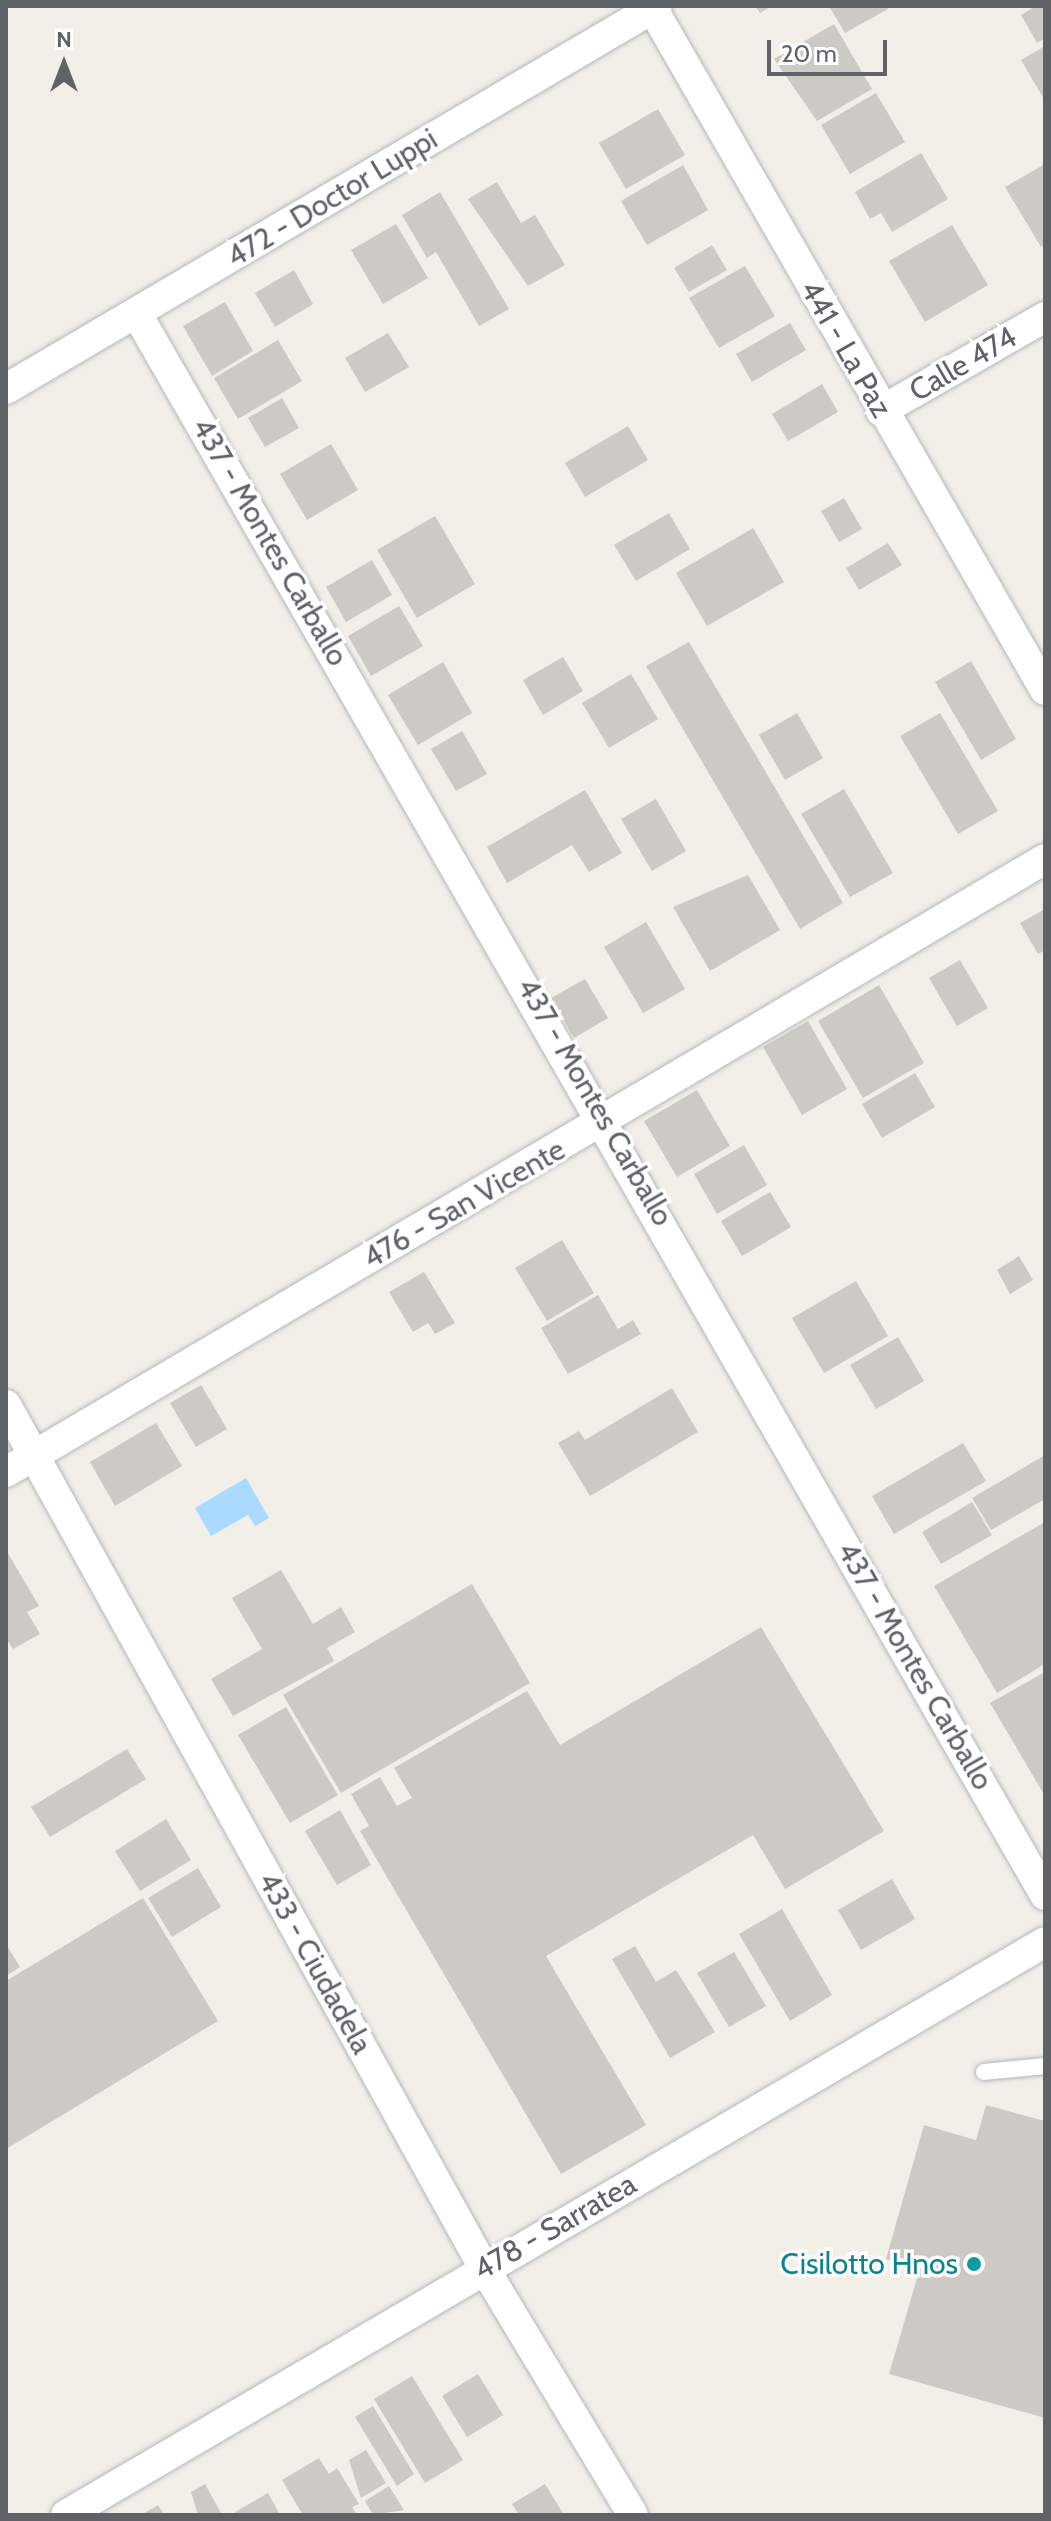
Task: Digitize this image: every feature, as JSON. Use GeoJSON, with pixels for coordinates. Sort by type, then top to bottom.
{"type":"FeatureCollection","features":[{"type":"Feature","properties":{"kind":"street","name":"472 - Doctor Luppi"},"geometry":{"type":"LineString","coordinates":[[6,389],[653,7]]}},
{"type":"Feature","properties":{"kind":"street","name":"441 - La Paz"},"geometry":{"type":"LineString","coordinates":[[653,7],[881,411],[1045,690]]}},
{"type":"Feature","properties":{"kind":"street","name":"437 - Montes Carballo"},"geometry":{"type":"LineString","coordinates":[[137,314],[606,1121],[1045,1895]]}},
{"type":"Feature","properties":{"kind":"street","name":"Calle 474"},"geometry":{"type":"LineString","coordinates":[[881,411],[1045,317]]}},
{"type":"Feature","properties":{"kind":"street","name":"476 - San Vicente"},"geometry":{"type":"LineString","coordinates":[[6,1472],[606,1121],[1045,859]]}},
{"type":"Feature","properties":{"kind":"street","name":"433 - Ciudadela"},"geometry":{"type":"LineString","coordinates":[[6,1405],[484,2268],[633,2515]]}},
{"type":"Feature","properties":{"kind":"street","name":"478 - Sarratea"},"geometry":{"type":"LineString","coordinates":[[66,2515],[1045,1942]]}},
{"type":"Feature","properties":{"kind":"lane"},"geometry":{"type":"LineString","coordinates":[[984,2072],[1045,2066]]}},
{"type":"Feature","properties":{"kind":"water"},"geometry":{"type":"Polygon","coordinates":[[[246,1478],[269,1518],[255,1526],[248,1515],[211,1536],[195,1508],[246,1478]]]}},
{"type":"Feature","properties":{"kind":"building"},"geometry":{"type":"Polygon","coordinates":[[[755,6],[772,6],[760,13],[755,6]]]}},
{"type":"Feature","properties":{"kind":"building"},"geometry":{"type":"Polygon","coordinates":[[[829,6],[886,6],[888,9],[845,33],[829,6]]]}},
{"type":"Feature","properties":{"kind":"building"},"geometry":{"type":"Polygon","coordinates":[[[1036,6],[1045,6],[1045,38],[1037,43],[1021,15],[1036,6]]]}},
{"type":"Feature","properties":{"kind":"building"},"geometry":{"type":"Polygon","coordinates":[[[834,24],[872,89],[817,121],[774,59],[834,24]]]}},
{"type":"Feature","properties":{"kind":"building"},"geometry":{"type":"Polygon","coordinates":[[[1045,46],[1045,101],[1021,60],[1045,46]]]}},
{"type":"Feature","properties":{"kind":"building"},"geometry":{"type":"Polygon","coordinates":[[[876,93],[905,142],[850,174],[821,125],[876,93]]]}},
{"type":"Feature","properties":{"kind":"building"},"geometry":{"type":"Polygon","coordinates":[[[658,109],[685,155],[626,189],[599,143],[658,109]]]}},
{"type":"Feature","properties":{"kind":"building"},"geometry":{"type":"Polygon","coordinates":[[[921,153],[948,199],[892,232],[881,213],[870,219],[855,192],[921,153]]]}},
{"type":"Feature","properties":{"kind":"building"},"geometry":{"type":"Polygon","coordinates":[[[1045,164],[1045,244],[1041,247],[1005,187],[1045,164]]]}},
{"type":"Feature","properties":{"kind":"building"},"geometry":{"type":"Polygon","coordinates":[[[683,165],[708,210],[647,245],[621,201],[683,165]]]}},
{"type":"Feature","properties":{"kind":"building"},"geometry":{"type":"Polygon","coordinates":[[[497,182],[521,223],[535,215],[565,265],[528,286],[468,199],[497,182]]]}},
{"type":"Feature","properties":{"kind":"building"},"geometry":{"type":"Polygon","coordinates":[[[440,192],[509,309],[479,326],[436,252],[427,258],[402,215],[440,192]]]}},
{"type":"Feature","properties":{"kind":"building"},"geometry":{"type":"Polygon","coordinates":[[[396,224],[428,278],[383,304],[351,250],[396,224]]]}},
{"type":"Feature","properties":{"kind":"building"},"geometry":{"type":"Polygon","coordinates":[[[952,225],[988,285],[925,322],[889,261],[952,225]]]}},
{"type":"Feature","properties":{"kind":"building"},"geometry":{"type":"Polygon","coordinates":[[[712,245],[727,270],[689,292],[674,268],[712,245]]]}},
{"type":"Feature","properties":{"kind":"building"},"geometry":{"type":"Polygon","coordinates":[[[745,266],[775,316],[719,348],[689,298],[745,266]]]}},
{"type":"Feature","properties":{"kind":"building"},"geometry":{"type":"Polygon","coordinates":[[[294,270],[313,304],[275,327],[255,293],[294,270]]]}},
{"type":"Feature","properties":{"kind":"building"},"geometry":{"type":"Polygon","coordinates":[[[225,302],[253,351],[212,376],[183,326],[225,302]]]}},
{"type":"Feature","properties":{"kind":"building"},"geometry":{"type":"Polygon","coordinates":[[[790,323],[806,350],[752,382],[736,354],[790,323]]]}},
{"type":"Feature","properties":{"kind":"building"},"geometry":{"type":"Polygon","coordinates":[[[388,333],[409,367],[365,392],[345,358],[388,333]]]}},
{"type":"Feature","properties":{"kind":"building"},"geometry":{"type":"Polygon","coordinates":[[[278,340],[302,381],[238,419],[214,378],[278,340]]]}},
{"type":"Feature","properties":{"kind":"building"},"geometry":{"type":"Polygon","coordinates":[[[822,384],[838,412],[788,441],[772,414],[822,384]]]}},
{"type":"Feature","properties":{"kind":"building"},"geometry":{"type":"Polygon","coordinates":[[[282,398],[299,428],[265,447],[248,418],[282,398]]]}},
{"type":"Feature","properties":{"kind":"building"},"geometry":{"type":"Polygon","coordinates":[[[628,426],[648,460],[585,497],[565,463],[628,426]]]}},
{"type":"Feature","properties":{"kind":"building"},"geometry":{"type":"Polygon","coordinates":[[[331,444],[358,490],[307,520],[280,474],[331,444]]]}},
{"type":"Feature","properties":{"kind":"building"},"geometry":{"type":"Polygon","coordinates":[[[844,498],[862,529],[839,542],[821,511],[844,498]]]}},
{"type":"Feature","properties":{"kind":"building"},"geometry":{"type":"Polygon","coordinates":[[[669,513],[690,549],[636,581],[614,545],[669,513]]]}},
{"type":"Feature","properties":{"kind":"building"},"geometry":{"type":"Polygon","coordinates":[[[435,516],[475,584],[417,618],[377,550],[435,516]]]}},
{"type":"Feature","properties":{"kind":"building"},"geometry":{"type":"Polygon","coordinates":[[[753,528],[784,582],[707,626],[676,573],[753,528]]]}},
{"type":"Feature","properties":{"kind":"building"},"geometry":{"type":"Polygon","coordinates":[[[888,543],[902,565],[859,590],[846,568],[888,543]]]}},
{"type":"Feature","properties":{"kind":"building"},"geometry":{"type":"Polygon","coordinates":[[[372,560],[392,595],[346,622],[326,587],[372,560]]]}},
{"type":"Feature","properties":{"kind":"building"},"geometry":{"type":"Polygon","coordinates":[[[399,606],[423,646],[371,676],[348,636],[399,606]]]}},
{"type":"Feature","properties":{"kind":"building"},"geometry":{"type":"Polygon","coordinates":[[[689,642],[843,903],[800,929],[646,666],[689,642]]]}},
{"type":"Feature","properties":{"kind":"building"},"geometry":{"type":"Polygon","coordinates":[[[563,657],[583,691],[543,715],[523,680],[563,657]]]}},
{"type":"Feature","properties":{"kind":"building"},"geometry":{"type":"Polygon","coordinates":[[[971,661],[1016,739],[981,760],[935,682],[971,661]]]}},
{"type":"Feature","properties":{"kind":"building"},"geometry":{"type":"Polygon","coordinates":[[[443,662],[472,713],[418,745],[388,695],[443,662]]]}},
{"type":"Feature","properties":{"kind":"building"},"geometry":{"type":"Polygon","coordinates":[[[631,674],[658,719],[609,748],[582,703],[631,674]]]}},
{"type":"Feature","properties":{"kind":"building"},"geometry":{"type":"Polygon","coordinates":[[[797,713],[823,758],[785,780],[759,735],[797,713]]]}},
{"type":"Feature","properties":{"kind":"building"},"geometry":{"type":"Polygon","coordinates":[[[940,713],[998,811],[958,834],[900,736],[940,713]]]}},
{"type":"Feature","properties":{"kind":"building"},"geometry":{"type":"Polygon","coordinates":[[[462,731],[487,774],[456,791],[431,749],[462,731]]]}},
{"type":"Feature","properties":{"kind":"building"},"geometry":{"type":"Polygon","coordinates":[[[844,789],[893,873],[850,897],[801,814],[844,789]]]}},
{"type":"Feature","properties":{"kind":"building"},"geometry":{"type":"Polygon","coordinates":[[[585,790],[622,853],[589,872],[572,845],[507,883],[487,847],[585,790]]]}},
{"type":"Feature","properties":{"kind":"building"},"geometry":{"type":"Polygon","coordinates":[[[656,799],[686,851],[652,871],[621,819],[656,799]]]}},
{"type":"Feature","properties":{"kind":"building"},"geometry":{"type":"Polygon","coordinates":[[[748,875],[780,930],[710,971],[673,907],[748,875]]]}},
{"type":"Feature","properties":{"kind":"building"},"geometry":{"type":"Polygon","coordinates":[[[1045,909],[1045,950],[1038,954],[1020,923],[1045,909]]]}},
{"type":"Feature","properties":{"kind":"building"},"geometry":{"type":"Polygon","coordinates":[[[646,922],[685,989],[643,1013],[604,947],[646,922]]]}},
{"type":"Feature","properties":{"kind":"building"},"geometry":{"type":"Polygon","coordinates":[[[960,960],[988,1008],[957,1026],[929,978],[960,960]]]}},
{"type":"Feature","properties":{"kind":"building"},"geometry":{"type":"Polygon","coordinates":[[[585,979],[608,1018],[574,1038],[551,998],[585,979]]]}},
{"type":"Feature","properties":{"kind":"building"},"geometry":{"type":"Polygon","coordinates":[[[879,985],[924,1063],[863,1098],[818,1021],[879,985]]]}},
{"type":"Feature","properties":{"kind":"building"},"geometry":{"type":"Polygon","coordinates":[[[808,1021],[847,1089],[802,1115],[763,1047],[808,1021]]]}},
{"type":"Feature","properties":{"kind":"building"},"geometry":{"type":"Polygon","coordinates":[[[915,1073],[935,1107],[882,1138],[862,1104],[915,1073]]]}},
{"type":"Feature","properties":{"kind":"building"},"geometry":{"type":"Polygon","coordinates":[[[697,1090],[730,1146],[677,1177],[644,1121],[697,1090]]]}},
{"type":"Feature","properties":{"kind":"building"},"geometry":{"type":"Polygon","coordinates":[[[744,1145],[767,1185],[717,1214],[694,1174],[744,1145]]]}},
{"type":"Feature","properties":{"kind":"building"},"geometry":{"type":"Polygon","coordinates":[[[770,1192],[791,1227],[742,1256],[721,1221],[770,1192]]]}},
{"type":"Feature","properties":{"kind":"building"},"geometry":{"type":"Polygon","coordinates":[[[562,1240],[594,1293],[547,1321],[515,1268],[562,1240]]]}},
{"type":"Feature","properties":{"kind":"building"},"geometry":{"type":"Polygon","coordinates":[[[1019,1256],[1033,1280],[1010,1294],[997,1270],[1019,1256]]]}},
{"type":"Feature","properties":{"kind":"building"},"geometry":{"type":"Polygon","coordinates":[[[424,1272],[455,1323],[435,1334],[428,1323],[413,1332],[389,1292],[424,1272]]]}},
{"type":"Feature","properties":{"kind":"building"},"geometry":{"type":"Polygon","coordinates":[[[856,1281],[888,1336],[824,1373],[792,1318],[856,1281]]]}},
{"type":"Feature","properties":{"kind":"building"},"geometry":{"type":"Polygon","coordinates":[[[598,1295],[618,1329],[633,1320],[641,1334],[568,1374],[541,1328],[598,1295]]]}},
{"type":"Feature","properties":{"kind":"building"},"geometry":{"type":"Polygon","coordinates":[[[898,1337],[924,1381],[876,1409],[850,1365],[898,1337]]]}},
{"type":"Feature","properties":{"kind":"building"},"geometry":{"type":"Polygon","coordinates":[[[201,1385],[227,1429],[196,1447],[170,1403],[201,1385]]]}},
{"type":"Feature","properties":{"kind":"building"},"geometry":{"type":"Polygon","coordinates":[[[672,1388],[698,1432],[590,1496],[558,1443],[579,1431],[585,1440],[672,1388]]]}},
{"type":"Feature","properties":{"kind":"building"},"geometry":{"type":"Polygon","coordinates":[[[156,1423],[182,1466],[115,1506],[90,1462],[156,1423]]]}},
{"type":"Feature","properties":{"kind":"building"},"geometry":{"type":"Polygon","coordinates":[[[963,1443],[986,1481],[894,1534],[872,1496],[963,1443]]]}},
{"type":"Feature","properties":{"kind":"building"},"geometry":{"type":"Polygon","coordinates":[[[1045,1455],[1045,1499],[991,1530],[972,1498],[1045,1455]]]}},
{"type":"Feature","properties":{"kind":"building"},"geometry":{"type":"Polygon","coordinates":[[[972,1502],[992,1535],[941,1564],[922,1532],[972,1502]]]}},
{"type":"Feature","properties":{"kind":"building"},"geometry":{"type":"Polygon","coordinates":[[[1045,1522],[1045,1664],[997,1693],[934,1586],[1045,1522]]]}},
{"type":"Feature","properties":{"kind":"building"},"geometry":{"type":"Polygon","coordinates":[[[6,1550],[39,1606],[27,1612],[40,1634],[13,1649],[6,1638],[6,1550]]]}},
{"type":"Feature","properties":{"kind":"building"},"geometry":{"type":"Polygon","coordinates":[[[281,1570],[313,1624],[341,1607],[355,1632],[327,1648],[334,1661],[233,1716],[211,1679],[262,1649],[232,1598],[281,1570]]]}},
{"type":"Feature","properties":{"kind":"building"},"geometry":{"type":"Polygon","coordinates":[[[472,1584],[530,1683],[341,1793],[283,1695],[472,1584]]]}},
{"type":"Feature","properties":{"kind":"building"},"geometry":{"type":"Polygon","coordinates":[[[761,1627],[884,1831],[785,1889],[753,1835],[546,1956],[646,2125],[561,2174],[360,1831],[369,1826],[351,1794],[380,1777],[397,1806],[412,1798],[394,1768],[527,1691],[560,1745],[761,1627]]]}},
{"type":"Feature","properties":{"kind":"building"},"geometry":{"type":"Polygon","coordinates":[[[1045,1672],[1045,1796],[990,1703],[1045,1672]]]}},
{"type":"Feature","properties":{"kind":"building"},"geometry":{"type":"Polygon","coordinates":[[[286,1707],[338,1795],[290,1823],[238,1735],[286,1707]]]}},
{"type":"Feature","properties":{"kind":"building"},"geometry":{"type":"Polygon","coordinates":[[[127,1749],[146,1779],[50,1837],[31,1807],[127,1749]]]}},
{"type":"Feature","properties":{"kind":"building"},"geometry":{"type":"Polygon","coordinates":[[[340,1810],[371,1865],[337,1885],[305,1831],[340,1810]]]}},
{"type":"Feature","properties":{"kind":"building"},"geometry":{"type":"Polygon","coordinates":[[[166,1819],[191,1860],[140,1891],[115,1851],[166,1819]]]}},
{"type":"Feature","properties":{"kind":"building"},"geometry":{"type":"Polygon","coordinates":[[[198,1868],[221,1907],[172,1937],[148,1898],[198,1868]]]}},
{"type":"Feature","properties":{"kind":"building"},"geometry":{"type":"Polygon","coordinates":[[[892,1879],[915,1919],[861,1950],[838,1910],[892,1879]]]}},
{"type":"Feature","properties":{"kind":"building"},"geometry":{"type":"Polygon","coordinates":[[[143,1898],[218,2021],[6,2149],[6,1981],[143,1898]]]}},
{"type":"Feature","properties":{"kind":"building"},"geometry":{"type":"Polygon","coordinates":[[[782,1909],[832,1995],[790,2021],[739,1934],[782,1909]]]}},
{"type":"Feature","properties":{"kind":"building"},"geometry":{"type":"Polygon","coordinates":[[[6,1944],[20,1967],[6,1976],[6,1944]]]}},
{"type":"Feature","properties":{"kind":"building"},"geometry":{"type":"Polygon","coordinates":[[[635,1946],[656,1982],[676,1970],[715,2032],[670,2058],[612,1959],[635,1946]]]}},
{"type":"Feature","properties":{"kind":"building"},"geometry":{"type":"Polygon","coordinates":[[[734,1952],[766,2006],[729,2027],[697,1973],[734,1952]]]}},
{"type":"Feature","properties":{"kind":"building","name":"Cisilotto Hnos"},"geometry":{"type":"Polygon","coordinates":[[[986,2105],[1045,2121],[1045,2418],[889,2374],[920,2268],[886,2259],[924,2125],[976,2140],[986,2105]]]}},
{"type":"Feature","properties":{"kind":"building"},"geometry":{"type":"Polygon","coordinates":[[[478,2374],[503,2415],[467,2437],[442,2396],[478,2374]]]}},
{"type":"Feature","properties":{"kind":"building"},"geometry":{"type":"Polygon","coordinates":[[[412,2376],[463,2460],[425,2483],[374,2399],[412,2376]]]}},
{"type":"Feature","properties":{"kind":"building"},"geometry":{"type":"Polygon","coordinates":[[[373,2406],[414,2474],[397,2486],[355,2417],[373,2406]]]}},
{"type":"Feature","properties":{"kind":"building"},"geometry":{"type":"Polygon","coordinates":[[[366,2450],[386,2483],[361,2498],[349,2460],[366,2450]]]}},
{"type":"Feature","properties":{"kind":"building"},"geometry":{"type":"Polygon","coordinates":[[[319,2458],[329,2474],[337,2468],[359,2504],[352,2507],[357,2515],[303,2515],[282,2480],[319,2458]]]}},
{"type":"Feature","properties":{"kind":"building"},"geometry":{"type":"Polygon","coordinates":[[[205,2484],[222,2515],[198,2515],[191,2492],[205,2484]]]}},
{"type":"Feature","properties":{"kind":"building"},"geometry":{"type":"Polygon","coordinates":[[[545,2484],[564,2515],[519,2515],[512,2504],[545,2484]]]}},
{"type":"Feature","properties":{"kind":"building"},"geometry":{"type":"Polygon","coordinates":[[[389,2486],[404,2510],[373,2515],[365,2501],[389,2486]]]}},
{"type":"Feature","properties":{"kind":"building"},"geometry":{"type":"Polygon","coordinates":[[[268,2493],[280,2515],[237,2515],[235,2512],[268,2493]]]}},
{"type":"Feature","properties":{"kind":"building"},"geometry":{"type":"Polygon","coordinates":[[[158,2505],[164,2515],[141,2515],[158,2505]]]}},
{"type":"Feature","properties":{"kind":"place","name":"Cisilotto Hnos"},"geometry":{"type":"Point","coordinates":[974,2264]}}]}
